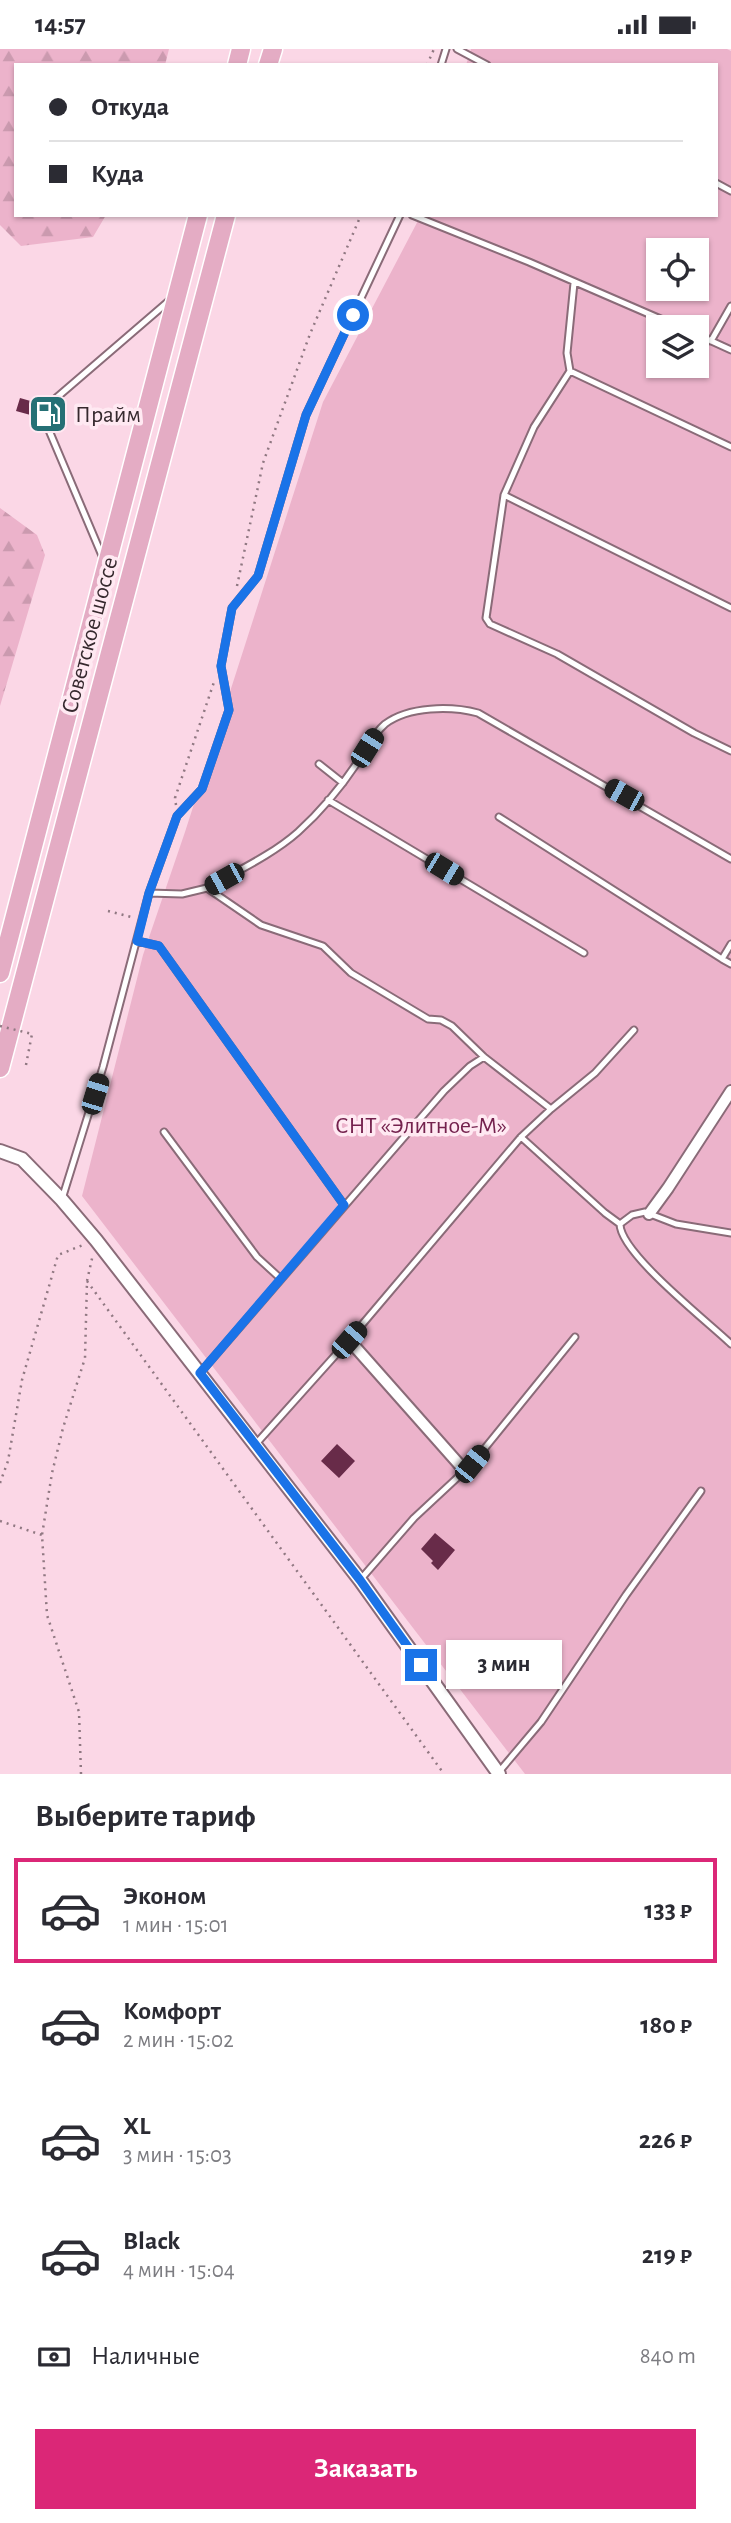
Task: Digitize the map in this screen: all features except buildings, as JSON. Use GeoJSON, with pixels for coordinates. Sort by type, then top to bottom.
{"type":"FeatureCollection","features":[{"type":"Feature","properties":{"kind":"highway","name":"Советское шоссе"},"geometry":{"type":"LineString","coordinates":[[0,973],[197,217]]}},
{"type":"Feature","properties":{"kind":"highway","name":"Советское шоссе"},"geometry":{"type":"LineString","coordinates":[[0,1068],[225,217]]}},
{"type":"Feature","properties":{"kind":"street"},"geometry":{"type":"LineString","coordinates":[[649,1214],[731,1091]]}},
{"type":"Feature","properties":{"kind":"street"},"geometry":{"type":"LineString","coordinates":[[0,1151],[22,1159],[96,1240],[360,1580],[499,1773]]}},
{"type":"Feature","properties":{"kind":"street"},"geometry":{"type":"LineString","coordinates":[[349,1340],[465,1471]]}},
{"type":"Feature","properties":{"kind":"lane"},"geometry":{"type":"LineString","coordinates":[[457,49],[483,63]]}},
{"type":"Feature","properties":{"kind":"lane"},"geometry":{"type":"LineString","coordinates":[[62,1200],[103,1067],[149,893],[177,816],[202,789],[229,710],[221,666],[232,608],[258,576],[306,415],[399,217]]}},
{"type":"Feature","properties":{"kind":"lane"},"geometry":{"type":"LineString","coordinates":[[417,217],[650,315]]}},
{"type":"Feature","properties":{"kind":"lane"},"geometry":{"type":"LineString","coordinates":[[574,283],[567,353],[570,371],[534,427],[504,495],[486,618],[490,624],[557,654],[694,733],[731,751]]}},
{"type":"Feature","properties":{"kind":"lane"},"geometry":{"type":"LineString","coordinates":[[106,564],[48,428],[55,399],[178,293]]}},
{"type":"Feature","properties":{"kind":"lane"},"geometry":{"type":"LineString","coordinates":[[731,306],[711,341],[731,350]]}},
{"type":"Feature","properties":{"kind":"lane"},"geometry":{"type":"LineString","coordinates":[[570,371],[731,447]]}},
{"type":"Feature","properties":{"kind":"lane"},"geometry":{"type":"LineString","coordinates":[[504,495],[731,608]]}},
{"type":"Feature","properties":{"kind":"lane"},"geometry":{"type":"LineString","coordinates":[[149,893],[182,894],[207,888],[257,860],[297,833],[343,783],[377,732],[387,722],[435,708],[478,713],[731,859]]}},
{"type":"Feature","properties":{"kind":"lane"},"geometry":{"type":"LineString","coordinates":[[319,764],[343,783]]}},
{"type":"Feature","properties":{"kind":"lane"},"geometry":{"type":"LineString","coordinates":[[328,800],[584,953]]}},
{"type":"Feature","properties":{"kind":"lane"},"geometry":{"type":"LineString","coordinates":[[499,817],[731,964]]}},
{"type":"Feature","properties":{"kind":"lane"},"geometry":{"type":"LineString","coordinates":[[207,888],[261,925],[323,946],[351,973],[428,1019],[441,1020],[452,1026],[484,1057],[551,1109]]}},
{"type":"Feature","properties":{"kind":"lane"},"geometry":{"type":"LineString","coordinates":[[137,941],[159,946],[344,1205]]}},
{"type":"Feature","properties":{"kind":"lane"},"geometry":{"type":"LineString","coordinates":[[722,959],[731,944]]}},
{"type":"Feature","properties":{"kind":"lane"},"geometry":{"type":"LineString","coordinates":[[255,1445],[349,1340],[521,1137],[595,1073],[634,1030]]}},
{"type":"Feature","properties":{"kind":"lane"},"geometry":{"type":"LineString","coordinates":[[200,1373],[443,1091],[484,1057]]}},
{"type":"Feature","properties":{"kind":"lane"},"geometry":{"type":"LineString","coordinates":[[164,1132],[249,1247],[281,1279]]}},
{"type":"Feature","properties":{"kind":"lane"},"geometry":{"type":"LineString","coordinates":[[521,1137],[620,1224]]}},
{"type":"Feature","properties":{"kind":"lane"},"geometry":{"type":"LineString","coordinates":[[620,1224],[645,1212],[676,1224],[731,1233]]}},
{"type":"Feature","properties":{"kind":"lane"},"geometry":{"type":"LineString","coordinates":[[620,1224],[620,1232],[625,1242],[642,1261],[731,1344]]}},
{"type":"Feature","properties":{"kind":"lane"},"geometry":{"type":"LineString","coordinates":[[360,1580],[415,1518],[465,1471],[575,1337]]}},
{"type":"Feature","properties":{"kind":"lane"},"geometry":{"type":"LineString","coordinates":[[499,1773],[541,1722],[626,1595],[701,1491]]}},
{"type":"Feature","properties":{"kind":"path"},"geometry":{"type":"LineString","coordinates":[[232,608],[263,463],[310,334],[360,217]]}},
{"type":"Feature","properties":{"kind":"path"},"geometry":{"type":"LineString","coordinates":[[177,816],[175,798],[211,688],[221,666]]}},
{"type":"Feature","properties":{"kind":"path"},"geometry":{"type":"LineString","coordinates":[[108,911],[130,916]]}},
{"type":"Feature","properties":{"kind":"path"},"geometry":{"type":"LineString","coordinates":[[0,1026],[32,1034],[26,1065]]}},
{"type":"Feature","properties":{"kind":"path"},"geometry":{"type":"LineString","coordinates":[[81,1774],[79,1712],[47,1615],[42,1535],[52,1473],[85,1358],[87,1280],[96,1240]]}},
{"type":"Feature","properties":{"kind":"path"},"geometry":{"type":"LineString","coordinates":[[0,1483],[8,1461],[22,1380],[58,1255],[96,1240]]}},
{"type":"Feature","properties":{"kind":"path"},"geometry":{"type":"LineString","coordinates":[[87,1280],[444,1774]]}},
{"type":"Feature","properties":{"kind":"path"},"geometry":{"type":"LineString","coordinates":[[0,1521],[42,1535]]}},
{"type":"Feature","properties":{"kind":"green space"},"geometry":{"type":"Polygon","coordinates":[[[0,49],[169,49],[166,63],[14,63],[14,217],[105,217],[93,237],[21,246],[0,225],[0,49]]]}},
{"type":"Feature","properties":{"kind":"green space","name":"СНТ «Элитное-М»"},"geometry":{"type":"Polygon","coordinates":[[[471,49],[731,51],[731,1774],[525,1774],[82,1196],[143,955],[323,402],[420,217],[718,217],[718,63],[467,63],[471,49]]]}},
{"type":"Feature","properties":{"kind":"green space"},"geometry":{"type":"Polygon","coordinates":[[[0,508],[37,535],[45,555],[0,706],[0,508]]]}},
{"type":"Feature","properties":{"kind":"place","name":"Прайм"},"geometry":{"type":"Point","coordinates":[48,414]}},
{"type":"Feature","properties":{"kind":"route"},"geometry":{"type":"LineString","coordinates":[[353,315],[306,415],[258,576],[232,608],[221,666],[229,710],[202,789],[177,816],[149,893],[137,941],[159,946],[344,1205],[200,1373],[360,1580],[421,1665]]}}]}
